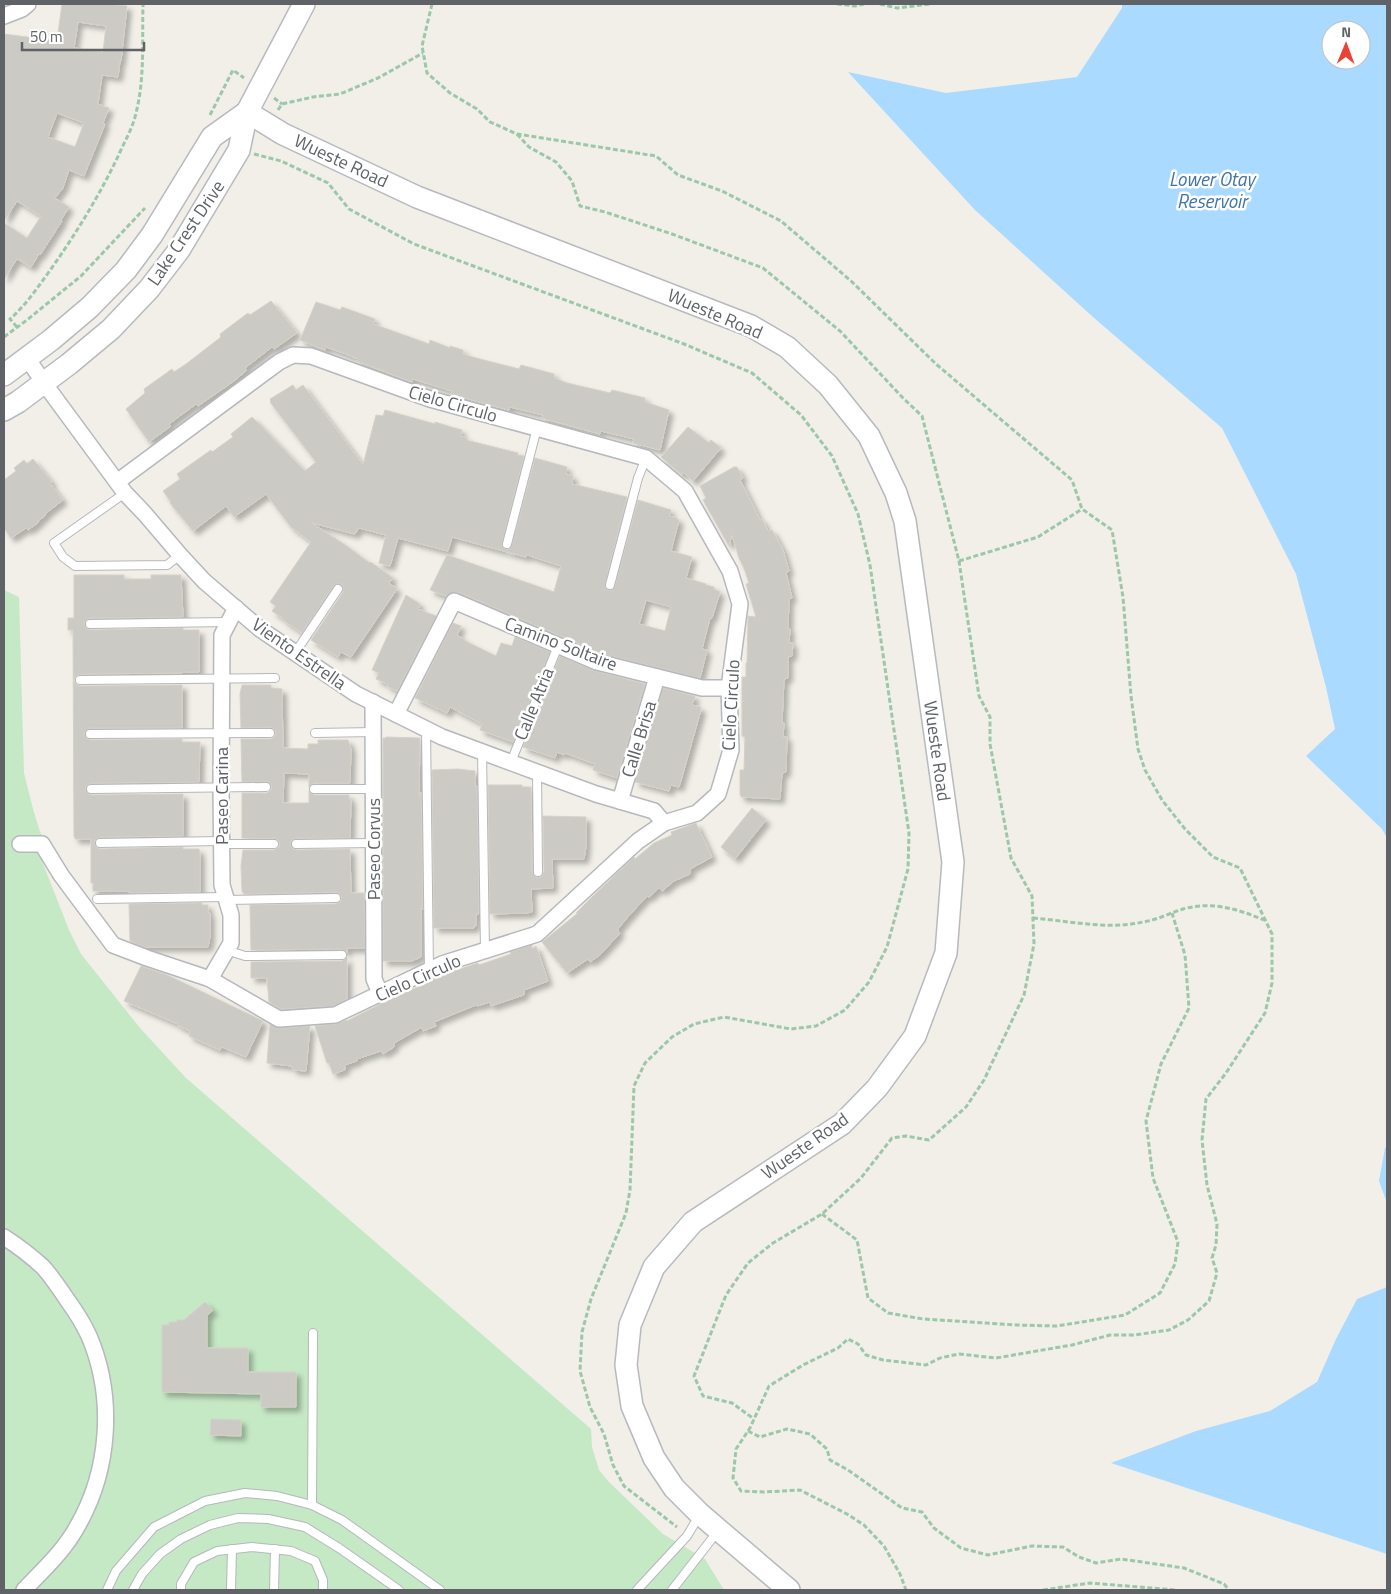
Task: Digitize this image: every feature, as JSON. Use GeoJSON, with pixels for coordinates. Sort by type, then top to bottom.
{"type":"FeatureCollection","features":[{"type":"Feature","properties":{"kind":"street"},"geometry":{"type":"LineString","coordinates":[[4,16],[22,9],[28,4]]}},
{"type":"Feature","properties":{"kind":"street","name":"Lake Crest Drive"},"geometry":{"type":"LineString","coordinates":[[4,410],[44,383],[111,329],[149,289],[179,250],[239,150],[247,112],[304,4]]}},
{"type":"Feature","properties":{"kind":"street","name":"Lake Crest Drive"},"geometry":{"type":"LineString","coordinates":[[4,375],[90,307],[126,270],[152,235],[212,137],[247,112]]}},
{"type":"Feature","properties":{"kind":"street","name":"Wueste Road"},"geometry":{"type":"LineString","coordinates":[[247,112],[283,134],[417,197],[750,326],[787,347],[828,385],[869,436],[896,493],[905,521],[953,862],[946,954],[915,1036],[877,1088],[842,1124],[693,1222],[654,1267],[630,1325],[626,1365],[632,1406],[654,1458],[674,1488],[718,1530],[789,1590]]}},
{"type":"Feature","properties":{"kind":"street","name":"Cielo Circulo"},"geometry":{"type":"LineString","coordinates":[[20,844],[42,844],[61,875],[113,945],[210,979],[279,1019],[335,1015],[442,964],[537,934],[638,841],[664,823],[697,814],[718,794],[731,750],[729,688],[740,604],[730,570],[685,491],[646,458],[430,399],[311,356],[293,356],[279,362],[121,488]]}},
{"type":"Feature","properties":{"kind":"street","name":"Viento Estrella"},"geometry":{"type":"LineString","coordinates":[[27,358],[121,488],[204,581],[260,630],[356,694],[442,737],[596,794],[654,810],[664,823]]}},
{"type":"Feature","properties":{"kind":"street","name":"Camino Soltaire"},"geometry":{"type":"LineString","coordinates":[[396,714],[454,601],[597,662],[702,688],[729,688]]}},
{"type":"Feature","properties":{"kind":"street","name":"Paseo Carina"},"geometry":{"type":"LineString","coordinates":[[210,979],[231,943],[231,915],[222,885],[222,635],[236,608]]}},
{"type":"Feature","properties":{"kind":"street","name":"Calle Brisa"},"geometry":{"type":"LineString","coordinates":[[620,801],[657,677]]}},
{"type":"Feature","properties":{"kind":"street","name":"Paseo Corvus"},"geometry":{"type":"LineString","coordinates":[[373,702],[374,979],[380,993]]}},
{"type":"Feature","properties":{"kind":"street"},"geometry":{"type":"LineString","coordinates":[[4,1237],[28,1254],[44,1269],[62,1291],[81,1320],[97,1358],[106,1418],[104,1444],[98,1477],[88,1504],[77,1527],[63,1549],[24,1590]]}},
{"type":"Feature","properties":{"kind":"lane"},"geometry":{"type":"LineString","coordinates":[[508,544],[537,428]]}},
{"type":"Feature","properties":{"kind":"lane"},"geometry":{"type":"LineString","coordinates":[[610,585],[638,478],[646,458]]}},
{"type":"Feature","properties":{"kind":"lane","name":"Cielo Circulo"},"geometry":{"type":"LineString","coordinates":[[121,488],[54,543],[63,557],[75,566],[167,564],[180,555]]}},
{"type":"Feature","properties":{"kind":"lane"},"geometry":{"type":"LineString","coordinates":[[295,653],[338,589]]}},
{"type":"Feature","properties":{"kind":"lane"},"geometry":{"type":"LineString","coordinates":[[90,624],[229,622]]}},
{"type":"Feature","properties":{"kind":"lane","name":"Calle Atria"},"geometry":{"type":"LineString","coordinates":[[510,762],[558,646]]}},
{"type":"Feature","properties":{"kind":"lane"},"geometry":{"type":"LineString","coordinates":[[80,680],[275,678]]}},
{"type":"Feature","properties":{"kind":"lane"},"geometry":{"type":"LineString","coordinates":[[426,728],[429,970]]}},
{"type":"Feature","properties":{"kind":"lane"},"geometry":{"type":"LineString","coordinates":[[315,733],[374,732]]}},
{"type":"Feature","properties":{"kind":"lane"},"geometry":{"type":"LineString","coordinates":[[90,734],[270,733]]}},
{"type":"Feature","properties":{"kind":"lane"},"geometry":{"type":"LineString","coordinates":[[482,751],[485,951]]}},
{"type":"Feature","properties":{"kind":"lane"},"geometry":{"type":"LineString","coordinates":[[537,772],[538,872]]}},
{"type":"Feature","properties":{"kind":"lane"},"geometry":{"type":"LineString","coordinates":[[91,789],[266,788]]}},
{"type":"Feature","properties":{"kind":"lane"},"geometry":{"type":"LineString","coordinates":[[314,789],[374,789]]}},
{"type":"Feature","properties":{"kind":"lane"},"geometry":{"type":"LineString","coordinates":[[100,843],[221,842],[274,844]]}},
{"type":"Feature","properties":{"kind":"lane"},"geometry":{"type":"LineString","coordinates":[[296,844],[374,843]]}},
{"type":"Feature","properties":{"kind":"lane"},"geometry":{"type":"LineString","coordinates":[[97,899],[336,898]]}},
{"type":"Feature","properties":{"kind":"lane"},"geometry":{"type":"LineString","coordinates":[[226,950],[245,956],[342,955]]}},
{"type":"Feature","properties":{"kind":"lane"},"geometry":{"type":"LineString","coordinates":[[312,1506],[313,1333]]}},
{"type":"Feature","properties":{"kind":"lane"},"geometry":{"type":"LineString","coordinates":[[107,1590],[116,1571],[154,1527],[205,1501],[245,1494],[277,1496],[312,1506],[342,1520],[440,1590]]}},
{"type":"Feature","properties":{"kind":"lane"},"geometry":{"type":"LineString","coordinates":[[637,1590],[687,1536],[700,1514]]}},
{"type":"Feature","properties":{"kind":"lane"},"geometry":{"type":"LineString","coordinates":[[133,1590],[142,1574],[160,1554],[181,1539],[210,1525],[238,1518],[268,1518],[305,1527],[399,1590]]}},
{"type":"Feature","properties":{"kind":"lane"},"geometry":{"type":"LineString","coordinates":[[672,1590],[718,1530]]}},
{"type":"Feature","properties":{"kind":"lane"},"geometry":{"type":"LineString","coordinates":[[181,1590],[181,1584],[194,1562],[217,1551],[252,1547],[292,1551],[315,1561],[324,1580],[323,1590]]}},
{"type":"Feature","properties":{"kind":"lane"},"geometry":{"type":"LineString","coordinates":[[231,1590],[232,1549]]}},
{"type":"Feature","properties":{"kind":"lane"},"geometry":{"type":"LineString","coordinates":[[274,1549],[274,1590]]}},
{"type":"Feature","properties":{"kind":"path"},"geometry":{"type":"LineString","coordinates":[[17,327],[10,319],[20,311],[41,284],[78,230],[109,175],[131,129],[141,88],[142,4]]}},
{"type":"Feature","properties":{"kind":"path"},"geometry":{"type":"LineString","coordinates":[[837,4],[855,6],[864,4]]}},
{"type":"Feature","properties":{"kind":"path"},"geometry":{"type":"LineString","coordinates":[[880,4],[897,8],[930,4]]}},
{"type":"Feature","properties":{"kind":"path"},"geometry":{"type":"LineString","coordinates":[[270,126],[282,104],[313,97],[340,94],[378,78],[423,53]]}},
{"type":"Feature","properties":{"kind":"path"},"geometry":{"type":"LineString","coordinates":[[209,118],[233,70],[260,88]]}},
{"type":"Feature","properties":{"kind":"path"},"geometry":{"type":"LineString","coordinates":[[517,134],[529,147],[556,162],[572,181],[580,206],[605,212],[672,234],[764,268],[840,331],[922,416],[959,561],[979,696],[990,717],[990,744],[1012,858],[1032,896],[1034,944],[1024,995],[984,1080],[966,1107],[929,1140],[906,1136],[892,1138],[861,1178],[822,1214],[773,1243],[748,1263],[726,1295],[694,1376],[702,1396],[732,1403],[754,1419]]}},
{"type":"Feature","properties":{"kind":"path"},"geometry":{"type":"LineString","coordinates":[[239,150],[281,161],[328,183],[349,209],[414,244],[684,344],[752,374],[801,415],[832,456],[858,514],[870,565],[909,833],[908,869],[887,947],[869,982],[845,1010],[816,1026],[791,1029],[724,1017],[694,1024],[672,1037],[645,1063],[634,1086],[630,1190],[626,1213],[591,1299],[582,1332],[580,1372],[590,1407],[604,1434],[613,1465],[624,1486],[677,1527]]}},
{"type":"Feature","properties":{"kind":"path"},"geometry":{"type":"LineString","coordinates":[[4,337],[81,276],[147,206]]}},
{"type":"Feature","properties":{"kind":"path"},"geometry":{"type":"LineString","coordinates":[[959,561],[1038,537],[1082,509]]}},
{"type":"Feature","properties":{"kind":"path"},"geometry":{"type":"LineString","coordinates":[[1033,918],[1109,925],[1143,922],[1185,909],[1220,906],[1245,912],[1264,920]]}},
{"type":"Feature","properties":{"kind":"path"},"geometry":{"type":"LineString","coordinates":[[822,1214],[857,1240],[868,1298],[888,1313],[924,1319],[1057,1326],[1125,1315],[1160,1293],[1175,1264],[1178,1242],[1154,1178],[1146,1121],[1160,1064],[1189,1008],[1185,955],[1172,913]]}},
{"type":"Feature","properties":{"kind":"path"},"geometry":{"type":"LineString","coordinates":[[748,1431],[760,1437],[788,1429],[810,1434],[828,1449],[830,1460],[856,1475],[902,1508],[922,1512],[934,1528],[961,1548],[988,1555],[1032,1546],[1063,1547],[1079,1557],[1096,1563],[1121,1559],[1184,1568],[1224,1584],[1229,1590]]}},
{"type":"Feature","properties":{"kind":"path"},"geometry":{"type":"LineString","coordinates":[[1043,1590],[1090,1583],[1176,1590]]}},
{"type":"Feature","properties":{"kind":"green space"},"geometry":{"type":"Polygon","coordinates":[[[4,590],[19,597],[24,773],[40,832],[55,853],[42,861],[69,930],[81,954],[140,1028],[186,1078],[591,1429],[592,1447],[599,1470],[608,1481],[663,1534],[705,1559],[724,1590],[4,1590],[4,590]]]}},
{"type":"Feature","properties":{"kind":"water","name":"Lower Otay Reservoir"},"geometry":{"type":"Polygon","coordinates":[[[1122,4],[1387,4],[1387,838],[1382,829],[1306,756],[1335,729],[1326,687],[1296,574],[1222,428],[1093,317],[975,210],[848,72],[946,93],[1077,77],[1122,8],[1122,4]]]}},
{"type":"Feature","properties":{"kind":"water"},"geometry":{"type":"Polygon","coordinates":[[[1387,1146],[1387,1203],[1379,1181],[1385,1148],[1387,1146]]]}},
{"type":"Feature","properties":{"kind":"water"},"geometry":{"type":"Polygon","coordinates":[[[1387,1287],[1387,1554],[1111,1463],[1196,1431],[1270,1411],[1317,1382],[1336,1339],[1357,1299],[1387,1287]]]}},
{"type":"Feature","properties":{"kind":"building"},"geometry":{"type":"Polygon","coordinates":[[[62,4],[127,6],[118,77],[102,75],[98,104],[109,108],[103,123],[105,124],[84,176],[69,170],[63,188],[55,198],[69,207],[62,221],[31,267],[17,259],[4,279],[4,223],[27,238],[41,216],[17,201],[4,221],[4,34],[57,41],[62,4]],[[78,22],[74,48],[103,52],[106,26],[78,22]],[[57,113],[48,137],[75,147],[84,123],[57,113]]]}},
{"type":"Feature","properties":{"kind":"building"},"geometry":{"type":"Polygon","coordinates":[[[271,301],[297,333],[274,349],[272,347],[245,368],[247,370],[234,381],[198,406],[196,404],[149,442],[126,409],[145,393],[144,389],[172,369],[174,372],[186,364],[221,337],[220,334],[248,313],[250,315],[271,301]]]}},
{"type":"Feature","properties":{"kind":"building"},"geometry":{"type":"Polygon","coordinates":[[[316,302],[340,310],[342,307],[375,319],[373,324],[429,344],[430,340],[450,348],[450,346],[463,350],[463,354],[476,358],[519,369],[521,365],[554,374],[554,378],[567,383],[610,393],[612,390],[645,398],[645,402],[669,410],[660,450],[633,443],[634,439],[601,431],[600,434],[542,418],[543,415],[510,407],[509,410],[451,394],[452,391],[413,379],[412,382],[357,361],[358,359],[346,354],[326,347],[325,350],[300,340],[316,302]]]}},
{"type":"Feature","properties":{"kind":"building"},"geometry":{"type":"Polygon","coordinates":[[[293,385],[296,390],[303,385],[363,465],[376,415],[383,416],[385,410],[462,430],[460,436],[467,438],[467,440],[524,456],[502,543],[505,549],[509,549],[512,545],[535,458],[567,467],[566,474],[573,476],[572,484],[627,497],[605,584],[608,590],[612,590],[615,586],[638,500],[671,510],[669,516],[679,520],[671,551],[692,557],[686,578],[714,587],[714,589],[720,592],[712,618],[710,618],[702,649],[707,650],[700,678],[600,653],[458,592],[453,592],[446,596],[430,590],[447,555],[554,592],[561,566],[527,555],[526,557],[452,537],[448,551],[398,538],[390,566],[379,563],[386,535],[359,528],[355,534],[312,523],[393,578],[389,583],[397,589],[351,657],[341,652],[338,657],[311,640],[343,592],[343,587],[341,584],[333,586],[302,633],[272,611],[276,606],[270,602],[311,542],[291,527],[266,494],[234,517],[226,506],[193,531],[170,503],[163,491],[180,479],[177,474],[233,437],[231,434],[252,417],[305,471],[316,462],[270,402],[270,399],[293,385]],[[646,600],[639,624],[665,631],[671,607],[646,600]]]}},
{"type":"Feature","properties":{"kind":"building"},"geometry":{"type":"Polygon","coordinates":[[[688,427],[709,443],[711,440],[721,448],[693,481],[683,472],[682,475],[661,457],[688,427]]]}},
{"type":"Feature","properties":{"kind":"building"},"geometry":{"type":"Polygon","coordinates":[[[33,459],[52,482],[50,483],[63,500],[45,514],[39,522],[11,538],[4,528],[4,480],[16,471],[14,468],[24,460],[28,463],[33,459]]]}},
{"type":"Feature","properties":{"kind":"building"},"geometry":{"type":"Polygon","coordinates":[[[737,467],[743,478],[740,480],[760,520],[762,519],[768,531],[772,530],[783,550],[789,571],[786,573],[792,598],[789,599],[788,629],[790,629],[789,643],[793,643],[792,656],[788,657],[788,678],[784,679],[782,723],[784,723],[783,737],[787,737],[786,772],[782,773],[780,799],[741,797],[740,795],[740,770],[744,770],[745,737],[742,736],[742,677],[746,677],[748,616],[756,617],[746,584],[749,583],[732,535],[729,546],[703,500],[706,498],[700,486],[737,467]]]}},
{"type":"Feature","properties":{"kind":"building"},"geometry":{"type":"Polygon","coordinates":[[[74,575],[124,575],[124,579],[151,579],[151,575],[181,575],[183,617],[90,618],[85,621],[84,625],[90,630],[183,628],[183,630],[199,630],[199,672],[80,674],[75,677],[74,681],[80,686],[182,685],[182,728],[90,728],[85,731],[84,735],[90,740],[182,739],[182,742],[200,742],[199,782],[91,783],[86,786],[85,790],[91,795],[183,794],[183,836],[100,837],[95,840],[94,844],[100,849],[183,847],[183,849],[199,849],[200,892],[129,893],[129,891],[93,891],[93,883],[91,883],[91,839],[75,839],[74,837],[73,630],[68,630],[68,618],[74,618],[74,575]]]}},
{"type":"Feature","properties":{"kind":"building"},"geometry":{"type":"Polygon","coordinates":[[[406,595],[420,604],[418,609],[436,616],[397,691],[387,686],[388,684],[376,679],[379,673],[372,670],[406,595]]]}},
{"type":"Feature","properties":{"kind":"building"},"geometry":{"type":"Polygon","coordinates":[[[453,623],[461,626],[457,635],[496,656],[501,643],[512,646],[515,637],[550,652],[513,742],[480,730],[482,724],[450,707],[447,713],[415,698],[453,623]]]}},
{"type":"Feature","properties":{"kind":"building"},"geometry":{"type":"Polygon","coordinates":[[[560,656],[595,671],[645,684],[617,778],[593,770],[595,764],[565,753],[564,755],[557,752],[555,758],[523,747],[560,656]]]}},
{"type":"Feature","properties":{"kind":"building"},"geometry":{"type":"Polygon","coordinates":[[[242,685],[271,685],[271,688],[282,689],[283,748],[308,749],[308,744],[318,744],[318,740],[348,740],[351,749],[350,783],[314,783],[309,787],[309,774],[284,773],[283,803],[309,803],[309,791],[314,795],[349,795],[351,800],[350,838],[296,838],[291,841],[290,845],[296,850],[350,849],[351,893],[364,893],[365,948],[347,948],[347,953],[342,949],[251,950],[250,905],[336,904],[341,901],[342,897],[336,892],[244,894],[242,891],[241,866],[243,850],[274,850],[280,844],[274,838],[242,838],[242,793],[267,793],[271,790],[272,786],[266,781],[242,782],[241,739],[271,739],[275,736],[276,732],[270,727],[241,728],[240,694],[242,685]]]}},
{"type":"Feature","properties":{"kind":"building"},"geometry":{"type":"Polygon","coordinates":[[[663,688],[695,696],[692,705],[700,707],[701,710],[679,787],[671,785],[669,791],[635,782],[663,688]]]}},
{"type":"Feature","properties":{"kind":"building"},"geometry":{"type":"Polygon","coordinates":[[[383,738],[420,738],[419,796],[421,792],[423,910],[421,905],[421,957],[412,961],[383,961],[383,738]]]}},
{"type":"Feature","properties":{"kind":"building"},"geometry":{"type":"Polygon","coordinates":[[[458,769],[475,771],[475,786],[477,786],[479,914],[476,914],[476,926],[474,925],[474,928],[434,928],[432,770],[458,769]]]}},
{"type":"Feature","properties":{"kind":"building"},"geometry":{"type":"Polygon","coordinates":[[[488,785],[522,785],[522,787],[531,787],[532,872],[536,877],[541,877],[544,872],[543,816],[586,817],[584,859],[552,859],[553,888],[531,889],[532,912],[529,913],[490,914],[488,785]]]}},
{"type":"Feature","properties":{"kind":"building"},"geometry":{"type":"Polygon","coordinates":[[[752,808],[766,820],[735,859],[721,847],[752,808]]]}},
{"type":"Feature","properties":{"kind":"building"},"geometry":{"type":"Polygon","coordinates":[[[696,823],[712,857],[690,869],[690,874],[674,881],[662,891],[659,888],[649,897],[647,896],[618,929],[620,933],[601,954],[590,962],[588,959],[567,973],[542,942],[578,913],[576,913],[634,857],[635,859],[654,843],[672,835],[671,832],[696,823]]]}},
{"type":"Feature","properties":{"kind":"building"},"geometry":{"type":"Polygon","coordinates":[[[202,903],[202,905],[208,905],[208,913],[210,913],[208,947],[144,947],[130,941],[129,904],[202,903]]]}},
{"type":"Feature","properties":{"kind":"building"},"geometry":{"type":"Polygon","coordinates":[[[532,945],[532,949],[536,946],[548,981],[524,990],[524,995],[491,1006],[490,1002],[476,1005],[434,1022],[436,1026],[423,1031],[422,1027],[394,1043],[394,1047],[383,1054],[381,1051],[357,1059],[357,1061],[345,1065],[345,1070],[333,1074],[329,1063],[327,1063],[315,1026],[347,1021],[439,976],[478,963],[479,965],[532,945]]]}},
{"type":"Feature","properties":{"kind":"building"},"geometry":{"type":"Polygon","coordinates":[[[347,957],[347,999],[333,1006],[281,1009],[269,1002],[267,978],[251,978],[251,962],[342,961],[347,957]]]}},
{"type":"Feature","properties":{"kind":"building"},"geometry":{"type":"Polygon","coordinates":[[[141,966],[167,975],[263,1021],[246,1057],[222,1047],[220,1050],[189,1036],[190,1031],[178,1024],[124,1001],[141,966]]]}},
{"type":"Feature","properties":{"kind":"building"},"geometry":{"type":"Polygon","coordinates":[[[270,1024],[280,1028],[310,1026],[306,1071],[293,1070],[292,1066],[267,1063],[270,1024]]]}},
{"type":"Feature","properties":{"kind":"building"},"geometry":{"type":"Polygon","coordinates":[[[205,1302],[213,1310],[207,1316],[207,1348],[248,1348],[248,1372],[296,1372],[296,1407],[261,1407],[261,1394],[162,1392],[162,1325],[169,1325],[169,1322],[177,1322],[177,1320],[184,1320],[205,1302]]]}},
{"type":"Feature","properties":{"kind":"building"},"geometry":{"type":"Polygon","coordinates":[[[211,1419],[241,1420],[241,1436],[210,1435],[211,1419]]]}}]}
